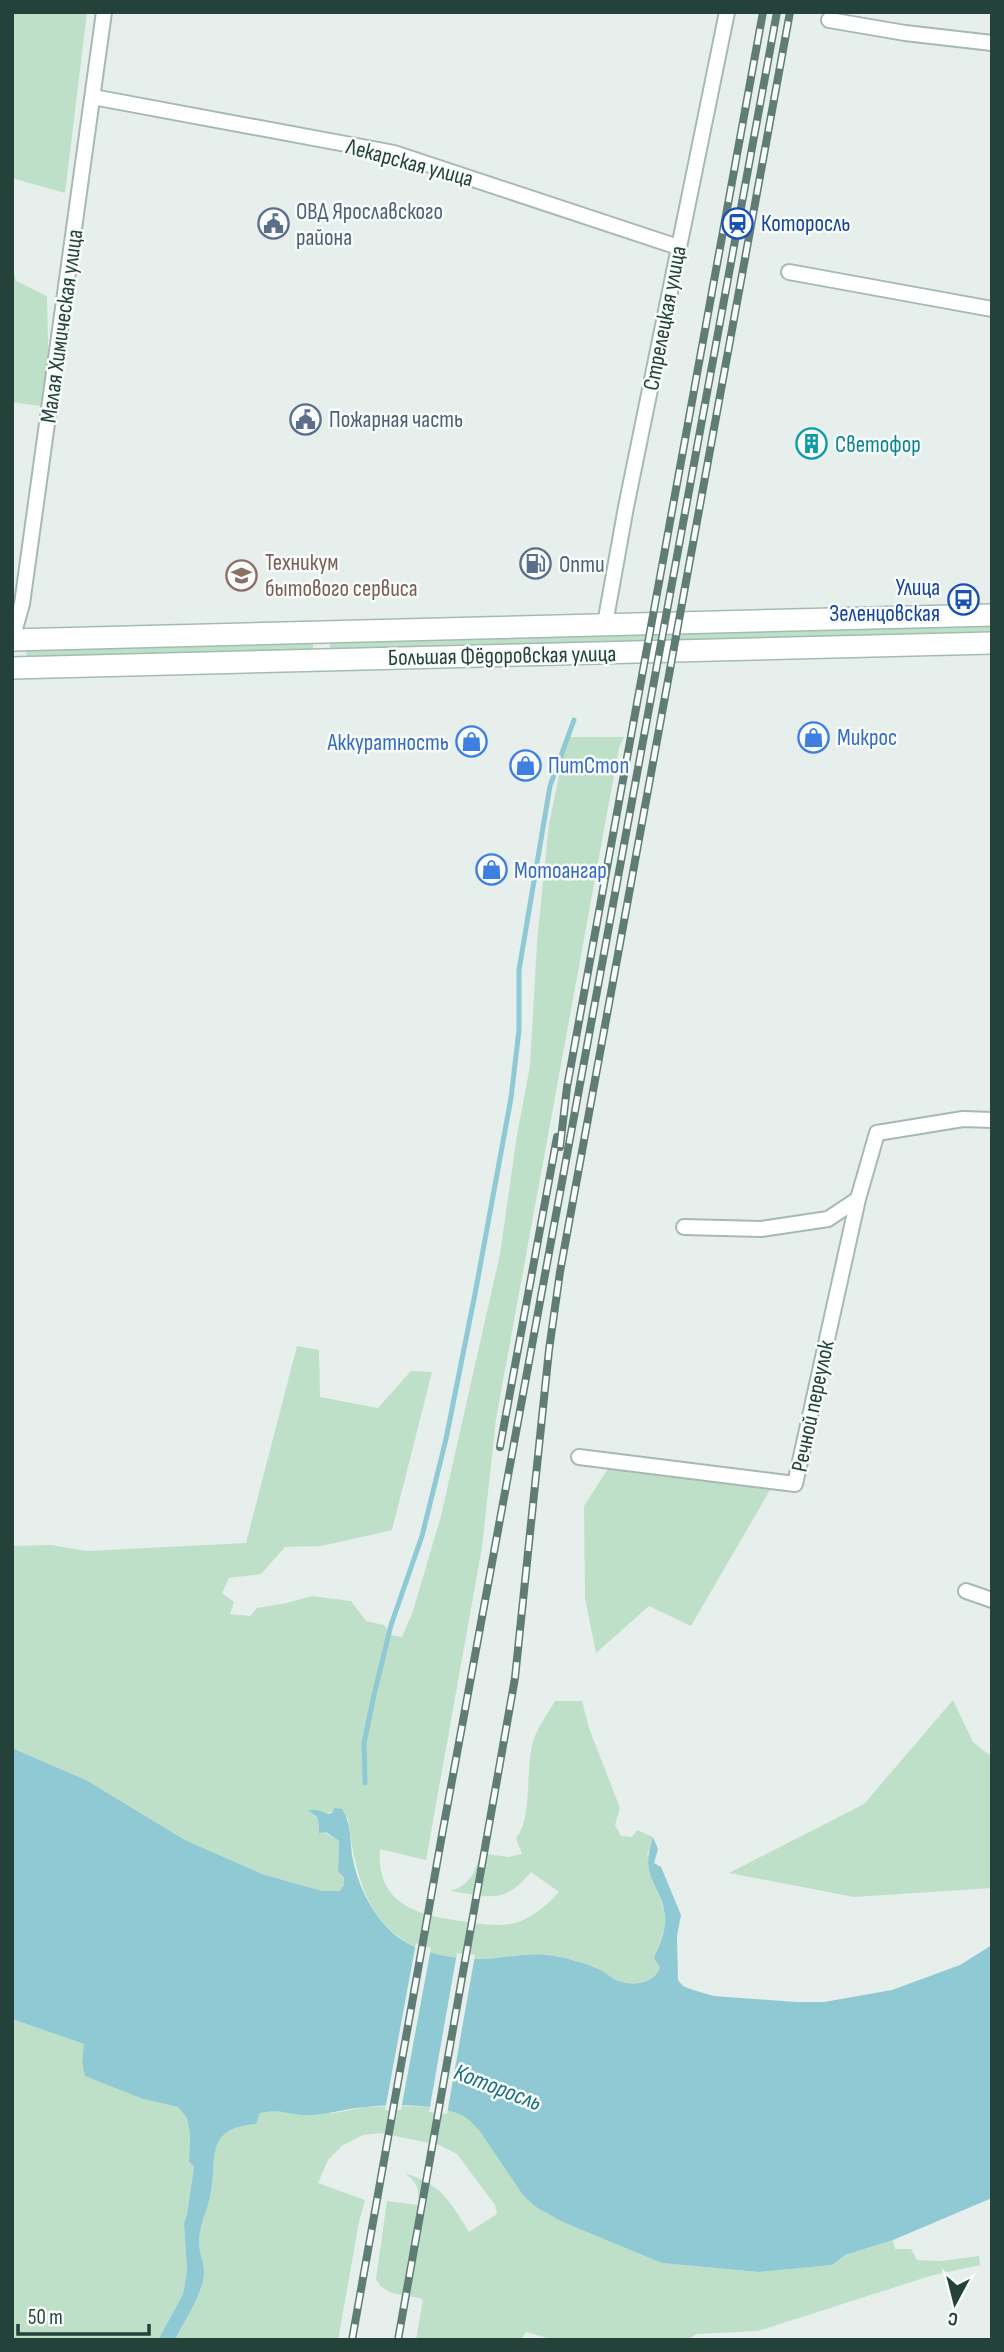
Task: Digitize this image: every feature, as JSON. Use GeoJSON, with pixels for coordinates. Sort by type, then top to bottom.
{"type":"FeatureCollection","features":[{"type":"Feature","properties":{"kind":"main road","name":"Большая Фёдоровская улица"},"geometry":{"type":"LineString","coordinates":[[12,639],[992,615]]}},
{"type":"Feature","properties":{"kind":"main road","name":"Большая Фёдоровская улица"},"geometry":{"type":"LineString","coordinates":[[12,668],[992,643]]}},
{"type":"Feature","properties":{"kind":"street","name":"Малая Химическая улица"},"geometry":{"type":"LineString","coordinates":[[12,639],[22,604],[104,12]]}},
{"type":"Feature","properties":{"kind":"street","name":"Стрелецкая улица"},"geometry":{"type":"LineString","coordinates":[[605,624],[678,247],[727,12]]}},
{"type":"Feature","properties":{"kind":"street"},"geometry":{"type":"LineString","coordinates":[[829,20],[895,32],[992,44]]}},
{"type":"Feature","properties":{"kind":"street","name":"Лекарская улица"},"geometry":{"type":"LineString","coordinates":[[93,97],[394,152],[678,247]]}},
{"type":"Feature","properties":{"kind":"street"},"geometry":{"type":"LineString","coordinates":[[789,272],[992,309]]}},
{"type":"Feature","properties":{"kind":"street"},"geometry":{"type":"LineString","coordinates":[[684,1227],[761,1229],[828,1219],[858,1199],[877,1133],[964,1119],[992,1120]]}},
{"type":"Feature","properties":{"kind":"street","name":"Речной переулок"},"geometry":{"type":"LineString","coordinates":[[579,1457],[795,1484],[858,1199]]}},
{"type":"Feature","properties":{"kind":"street"},"geometry":{"type":"LineString","coordinates":[[966,1591],[992,1600]]}},
{"type":"Feature","properties":{"kind":"green space"},"geometry":{"type":"Polygon","coordinates":[[[14,12],[87,12],[65,193],[12,178],[14,12]]]}},
{"type":"Feature","properties":{"kind":"green space"},"geometry":{"type":"Polygon","coordinates":[[[12,266],[16,281],[47,296],[49,390],[40,406],[12,402],[12,266]]]}},
{"type":"Feature","properties":{"kind":"green space"},"geometry":{"type":"Polygon","coordinates":[[[992,625],[992,632],[330,649],[330,642],[992,625]]]}},
{"type":"Feature","properties":{"kind":"green space"},"geometry":{"type":"Polygon","coordinates":[[[313,642],[313,650],[27,657],[26,650],[313,642]]]}},
{"type":"Feature","properties":{"kind":"green space"},"geometry":{"type":"Polygon","coordinates":[[[567,737],[624,737],[619,748],[496,1419],[482,1547],[426,1860],[380,1849],[381,1868],[385,1883],[392,1894],[402,1903],[429,1915],[502,1925],[521,1921],[544,1906],[559,1892],[531,1872],[512,1890],[495,1896],[450,1891],[463,1885],[471,1877],[480,1853],[508,1857],[522,1854],[516,1838],[524,1820],[530,1756],[536,1734],[555,1701],[582,1701],[589,1728],[620,1808],[615,1825],[621,1836],[632,1837],[637,1830],[653,1837],[647,1855],[665,1915],[665,1927],[654,1958],[660,1968],[652,1978],[633,1983],[614,1979],[586,1964],[546,1954],[480,1959],[447,1956],[420,1949],[398,1937],[381,1920],[369,1900],[359,1876],[348,1818],[333,1812],[313,1815],[318,1818],[318,1828],[339,1841],[338,1872],[344,1877],[344,1885],[339,1891],[322,1891],[262,1874],[185,1840],[86,1780],[12,1748],[12,1546],[51,1545],[87,1551],[246,1543],[297,1346],[319,1350],[320,1397],[378,1408],[411,1371],[432,1372],[392,1530],[322,1546],[285,1547],[261,1574],[229,1578],[222,1593],[234,1602],[230,1614],[250,1616],[257,1608],[312,1596],[351,1601],[366,1621],[384,1625],[391,1635],[402,1637],[413,1611],[441,1516],[500,1254],[530,1066],[537,942],[549,824],[567,737]]]}},
{"type":"Feature","properties":{"kind":"green space"},"geometry":{"type":"Polygon","coordinates":[[[618,1453],[770,1490],[691,1626],[649,1606],[596,1653],[585,1598],[584,1506],[618,1453]]]}},
{"type":"Feature","properties":{"kind":"green space"},"geometry":{"type":"Polygon","coordinates":[[[953,1700],[973,1742],[992,1757],[992,1888],[854,1897],[729,1873],[864,1804],[953,1700]]]}},
{"type":"Feature","properties":{"kind":"green space"},"geometry":{"type":"Polygon","coordinates":[[[12,2019],[84,2044],[82,2062],[86,2076],[143,2099],[178,2107],[187,2118],[190,2134],[189,2162],[194,2167],[184,2223],[187,2271],[183,2294],[158,2340],[12,2340],[12,2019]]]}},
{"type":"Feature","properties":{"kind":"green space"},"geometry":{"type":"Polygon","coordinates":[[[366,2107],[428,2107],[462,2115],[490,2144],[536,2207],[663,2263],[759,2272],[831,2265],[845,2255],[893,2240],[895,2249],[911,2249],[917,2260],[941,2261],[979,2256],[980,2265],[930,2276],[758,2331],[697,2334],[686,2340],[555,2340],[526,2332],[521,2340],[416,2340],[423,2299],[390,2292],[376,2279],[387,2201],[418,2205],[417,2187],[405,2173],[428,2183],[444,2195],[469,2232],[497,2214],[495,2205],[457,2154],[439,2145],[381,2133],[363,2135],[343,2145],[328,2160],[318,2183],[365,2200],[338,2340],[175,2340],[202,2284],[204,2271],[199,2247],[200,2232],[212,2187],[219,2141],[226,2133],[238,2127],[255,2124],[260,2113],[278,2109],[293,2113],[334,2113],[366,2107]]]}},
{"type":"Feature","properties":{"kind":"water"},"geometry":{"type":"Polygon","coordinates":[[[12,1748],[86,1780],[185,1840],[262,1874],[322,1891],[339,1891],[344,1885],[344,1877],[338,1872],[339,1841],[326,1832],[319,1833],[318,1818],[308,1810],[329,1814],[334,1808],[342,1809],[349,1825],[352,1855],[358,1877],[379,1918],[404,1941],[429,1952],[457,1958],[548,1955],[586,1964],[627,1983],[640,1983],[652,1978],[660,1968],[654,1958],[665,1926],[662,1904],[649,1871],[649,1851],[653,1837],[658,1849],[654,1863],[661,1867],[681,1915],[677,1936],[678,1980],[683,1986],[693,1990],[714,1996],[824,2002],[892,1990],[960,1965],[992,1945],[992,2198],[893,2240],[845,2255],[832,2265],[759,2272],[662,2263],[563,2222],[536,2207],[523,2195],[479,2130],[454,2112],[402,2105],[315,2115],[279,2111],[260,2113],[256,2124],[238,2127],[219,2140],[212,2187],[199,2237],[204,2271],[202,2284],[175,2340],[158,2340],[183,2294],[187,2271],[184,2223],[194,2167],[189,2162],[190,2134],[187,2118],[178,2107],[143,2099],[85,2076],[82,2062],[84,2044],[12,2019],[12,1748]]]}},
{"type":"Feature","properties":{"kind":"pier"},"geometry":{"type":"Polygon","coordinates":[[[416,1943],[431,1948],[401,2110],[385,2110],[416,1943]]]}},
{"type":"Feature","properties":{"kind":"pier"},"geometry":{"type":"Polygon","coordinates":[[[457,1953],[475,1955],[447,2114],[429,2112],[457,1953]]]}},
{"type":"Feature","properties":{"kind":"waterway"},"geometry":{"type":"LineString","coordinates":[[365,1783],[364,1743],[374,1695],[391,1625],[422,1536],[446,1439],[475,1294],[511,1098],[519,1030],[519,970],[550,786],[574,720]]}},
{"type":"Feature","properties":{"kind":"railway"},"geometry":{"type":"LineString","coordinates":[[560,1147],[567,1087],[763,12]]}},
{"type":"Feature","properties":{"kind":"railway"},"geometry":{"type":"LineString","coordinates":[[352,2340],[442,1835],[777,12]]}},
{"type":"Feature","properties":{"kind":"railway"},"geometry":{"type":"LineString","coordinates":[[398,2340],[515,1678],[549,1350],[560,1272],[790,12]]}},
{"type":"Feature","properties":{"kind":"railway"},"geometry":{"type":"LineString","coordinates":[[500,1447],[557,1137]]}},
{"type":"Feature","properties":{"kind":"place","name":"Которосль"},"geometry":{"type":"Point","coordinates":[738,223]}},
{"type":"Feature","properties":{"kind":"place","name":"ОВД Ярославского района"},"geometry":{"type":"Point","coordinates":[273,224]}},
{"type":"Feature","properties":{"kind":"place","name":"Пожарная часть"},"geometry":{"type":"Point","coordinates":[306,419]}},
{"type":"Feature","properties":{"kind":"place","name":"Светофор"},"geometry":{"type":"Point","coordinates":[812,444]}},
{"type":"Feature","properties":{"kind":"place","name":"Опти"},"geometry":{"type":"Point","coordinates":[536,564]}},
{"type":"Feature","properties":{"kind":"place","name":"Техникум бытового сервиса"},"geometry":{"type":"Point","coordinates":[242,575]}},
{"type":"Feature","properties":{"kind":"place","name":"Улица Зеленцовская"},"geometry":{"type":"Point","coordinates":[963,600]}},
{"type":"Feature","properties":{"kind":"place","name":"Микрос"},"geometry":{"type":"Point","coordinates":[814,737]}},
{"type":"Feature","properties":{"kind":"place","name":"Аккуратность"},"geometry":{"type":"Point","coordinates":[472,742]}},
{"type":"Feature","properties":{"kind":"place","name":"ПитСтоп"},"geometry":{"type":"Point","coordinates":[525,765]}},
{"type":"Feature","properties":{"kind":"place","name":"Мотоангар"},"geometry":{"type":"Point","coordinates":[491,870]}}]}
